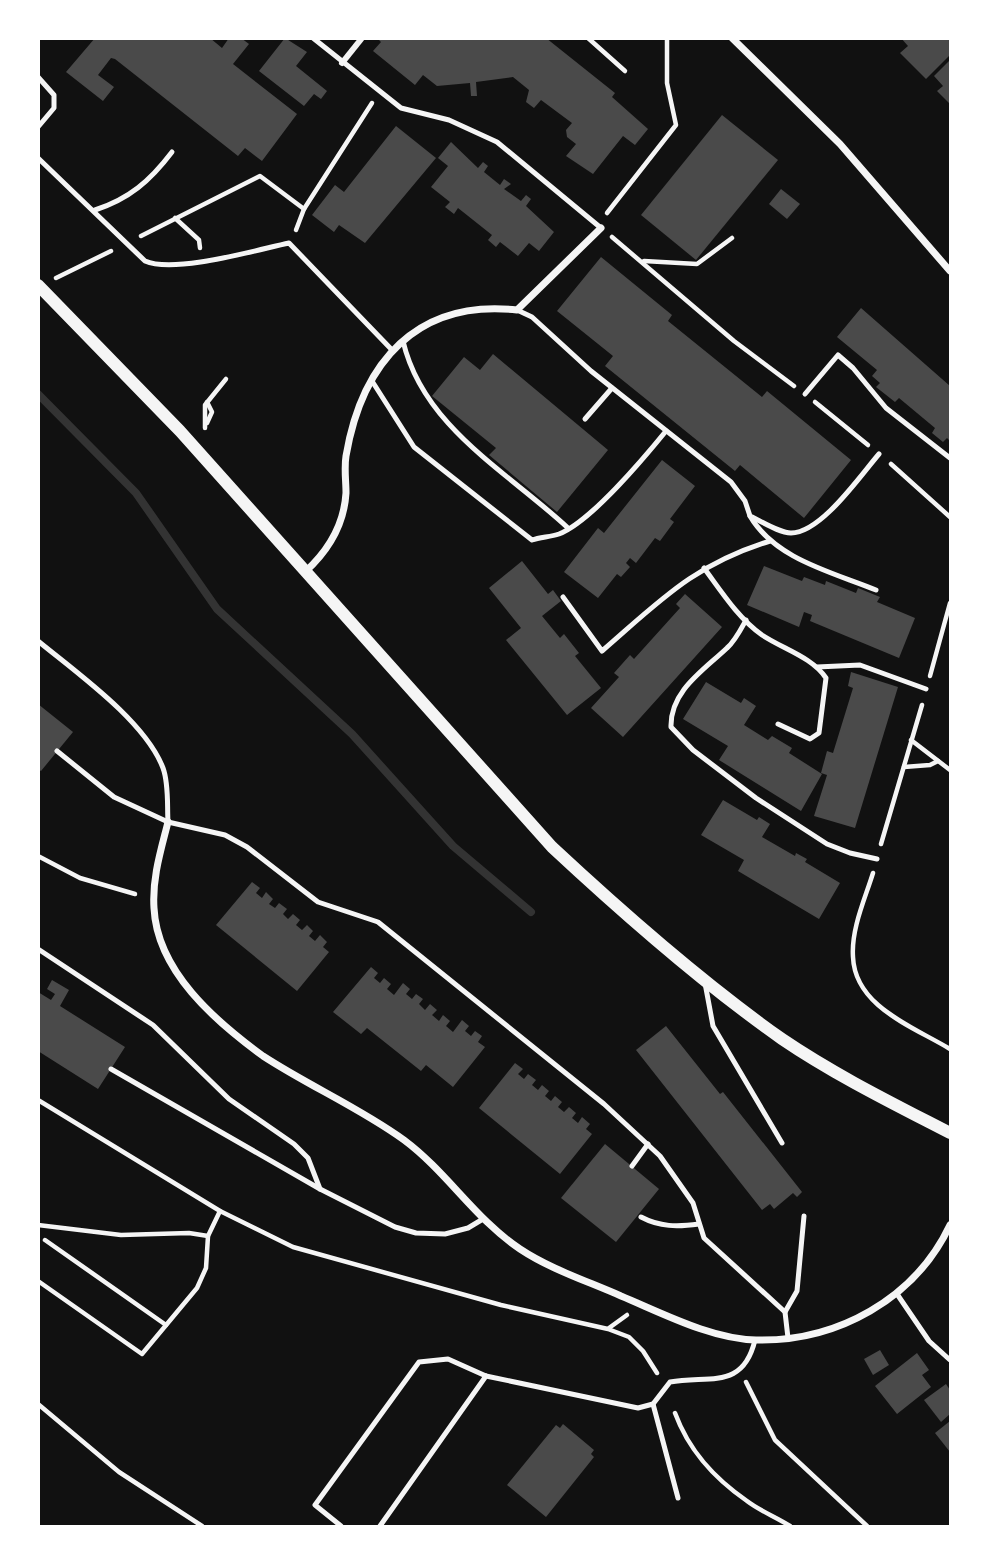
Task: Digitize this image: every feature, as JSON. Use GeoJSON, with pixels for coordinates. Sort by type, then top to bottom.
{"type":"FeatureCollection","features":[{"type":"Feature","properties":{"kind":"street"},"geometry":{"type":"LineString","coordinates":[[342,63],[362,38]]}},
{"type":"Feature","properties":{"kind":"street"},"geometry":{"type":"LineString","coordinates":[[732,38],[840,144],[950,271]]}},
{"type":"Feature","properties":{"kind":"street"},"geometry":{"type":"LineString","coordinates":[[305,572],[320,559],[335,536],[345,505],[345,458],[355,415],[372,381],[393,351],[412,331],[448,314],[471,309],[517,310],[600,227]]}},
{"type":"Feature","properties":{"kind":"street"},"geometry":{"type":"LineString","coordinates":[[44,283],[552,847],[705,980],[805,1054],[950,1133]]}},
{"type":"Feature","properties":{"kind":"street"},"geometry":{"type":"LineString","coordinates":[[168,822],[155,880],[156,927],[164,951],[188,986],[240,1039],[263,1056],[416,1149],[482,1219],[520,1249],[548,1265],[708,1330],[755,1340],[812,1336],[842,1326],[897,1294],[930,1259],[950,1226]]}},
{"type":"Feature","properties":{"kind":"lane"},"geometry":{"type":"LineString","coordinates":[[313,38],[401,108],[449,120],[496,142],[600,227]]}},
{"type":"Feature","properties":{"kind":"lane"},"geometry":{"type":"LineString","coordinates":[[38,77],[54,95],[54,108],[38,127]]}},
{"type":"Feature","properties":{"kind":"lane"},"geometry":{"type":"LineString","coordinates":[[95,210],[117,203],[137,190],[172,152]]}},
{"type":"Feature","properties":{"kind":"lane"},"geometry":{"type":"LineString","coordinates":[[38,158],[145,261],[156,266],[201,261],[289,243],[393,351]]}},
{"type":"Feature","properties":{"kind":"lane"},"geometry":{"type":"LineString","coordinates":[[517,310],[532,317],[612,388],[731,482],[745,501],[750,516],[761,533],[770,541],[809,562],[876,590]]}},
{"type":"Feature","properties":{"kind":"lane"},"geometry":{"type":"LineString","coordinates":[[402,341],[417,383],[439,416],[568,528]]}},
{"type":"Feature","properties":{"kind":"lane"},"geometry":{"type":"LineString","coordinates":[[805,394],[838,355],[853,368],[889,411],[950,458]]}},
{"type":"Feature","properties":{"kind":"lane"},"geometry":{"type":"LineString","coordinates":[[372,381],[385,397],[414,447],[532,540],[568,528],[604,498],[666,431]]}},
{"type":"Feature","properties":{"kind":"lane"},"geometry":{"type":"LineString","coordinates":[[584,419],[612,388]]}},
{"type":"Feature","properties":{"kind":"lane"},"geometry":{"type":"LineString","coordinates":[[750,516],[789,533],[806,529],[840,499],[878,454]]}},
{"type":"Feature","properties":{"kind":"lane"},"geometry":{"type":"LineString","coordinates":[[563,597],[602,652],[655,604],[704,568],[770,541]]}},
{"type":"Feature","properties":{"kind":"lane"},"geometry":{"type":"LineString","coordinates":[[704,568],[760,634],[817,667],[826,678],[819,733],[810,739],[778,724]]}},
{"type":"Feature","properties":{"kind":"lane"},"geometry":{"type":"LineString","coordinates":[[746,620],[729,646],[704,667],[684,691],[671,711],[671,727],[693,750],[756,799],[827,844],[877,859]]}},
{"type":"Feature","properties":{"kind":"lane"},"geometry":{"type":"LineString","coordinates":[[38,641],[101,695],[155,752],[164,772],[168,822]]}},
{"type":"Feature","properties":{"kind":"lane"},"geometry":{"type":"LineString","coordinates":[[817,667],[860,665],[926,689]]}},
{"type":"Feature","properties":{"kind":"lane"},"geometry":{"type":"LineString","coordinates":[[57,751],[100,789],[168,822],[225,835],[247,847],[318,902],[378,922],[574,1079],[648,1144],[671,1168],[693,1203],[704,1238],[785,1312]]}},
{"type":"Feature","properties":{"kind":"lane"},"geometry":{"type":"LineString","coordinates":[[38,949],[153,1025],[229,1099],[294,1144],[308,1158],[320,1189]]}},
{"type":"Feature","properties":{"kind":"lane"},"geometry":{"type":"LineString","coordinates":[[705,980],[713,1026],[782,1143]]}},
{"type":"Feature","properties":{"kind":"lane"},"geometry":{"type":"LineString","coordinates":[[111,1069],[320,1189],[395,1227],[416,1233],[456,1232],[482,1219]]}},
{"type":"Feature","properties":{"kind":"lane"},"geometry":{"type":"LineString","coordinates":[[632,1166],[648,1144]]}},
{"type":"Feature","properties":{"kind":"lane"},"geometry":{"type":"LineString","coordinates":[[788,1338],[785,1312],[797,1291],[804,1216]]}},
{"type":"Feature","properties":{"kind":"lane"},"geometry":{"type":"LineString","coordinates":[[641,1217],[655,1225],[670,1227],[699,1224]]}},
{"type":"Feature","properties":{"kind":"lane"},"geometry":{"type":"LineString","coordinates":[[897,1294],[929,1341],[950,1360]]}},
{"type":"Feature","properties":{"kind":"lane"},"geometry":{"type":"LineString","coordinates":[[341,1527],[315,1504],[419,1362],[448,1359],[486,1376],[638,1408],[653,1404],[670,1382],[727,1377],[741,1371],[751,1358],[755,1340]]}},
{"type":"Feature","properties":{"kind":"lane"},"geometry":{"type":"LineString","coordinates":[[380,1527],[486,1376]]}},
{"type":"Feature","properties":{"kind":"lane"},"geometry":{"type":"LineString","coordinates":[[653,1404],[678,1497]]}},
{"type":"Feature","properties":{"kind":"path"},"geometry":{"type":"LineString","coordinates":[[588,38],[625,71]]}},
{"type":"Feature","properties":{"kind":"path"},"geometry":{"type":"LineString","coordinates":[[600,227],[676,125],[666,73],[667,38]]}},
{"type":"Feature","properties":{"kind":"path"},"geometry":{"type":"LineString","coordinates":[[289,243],[304,209],[378,92]]}},
{"type":"Feature","properties":{"kind":"path"},"geometry":{"type":"LineString","coordinates":[[131,241],[260,176],[304,209]]}},
{"type":"Feature","properties":{"kind":"path"},"geometry":{"type":"LineString","coordinates":[[175,218],[199,240],[201,261]]}},
{"type":"Feature","properties":{"kind":"path"},"geometry":{"type":"LineString","coordinates":[[643,261],[697,264],[732,238]]}},
{"type":"Feature","properties":{"kind":"path"},"geometry":{"type":"LineString","coordinates":[[614,239],[734,341],[805,394],[878,454],[950,517]]}},
{"type":"Feature","properties":{"kind":"path"},"geometry":{"type":"LineString","coordinates":[[44,283],[119,247]]}},
{"type":"Feature","properties":{"kind":"path"},"geometry":{"type":"LineString","coordinates":[[207,402],[212,412],[206,426],[202,416],[207,402],[226,379]]}},
{"type":"Feature","properties":{"kind":"path"},"geometry":{"type":"LineString","coordinates":[[950,603],[856,932],[853,957],[859,981],[872,1001],[950,1049]]}},
{"type":"Feature","properties":{"kind":"path"},"geometry":{"type":"LineString","coordinates":[[911,740],[950,770]]}},
{"type":"Feature","properties":{"kind":"path"},"geometry":{"type":"LineString","coordinates":[[903,768],[930,765],[938,761]]}},
{"type":"Feature","properties":{"kind":"path"},"geometry":{"type":"LineString","coordinates":[[38,856],[80,878],[135,894]]}},
{"type":"Feature","properties":{"kind":"path"},"geometry":{"type":"LineString","coordinates":[[38,1100],[220,1210],[293,1247],[501,1305],[608,1329],[629,1337],[643,1351],[665,1388],[688,1445],[700,1461],[748,1502],[790,1527]]}},
{"type":"Feature","properties":{"kind":"path"},"geometry":{"type":"LineString","coordinates":[[38,1281],[142,1354],[197,1288],[204,1274],[208,1237],[220,1210]]}},
{"type":"Feature","properties":{"kind":"path"},"geometry":{"type":"LineString","coordinates":[[38,1225],[100,1234],[188,1233],[208,1237]]}},
{"type":"Feature","properties":{"kind":"path"},"geometry":{"type":"LineString","coordinates":[[45,1240],[166,1325]]}},
{"type":"Feature","properties":{"kind":"path"},"geometry":{"type":"LineString","coordinates":[[741,1371],[775,1440],[867,1527]]}},
{"type":"Feature","properties":{"kind":"path"},"geometry":{"type":"LineString","coordinates":[[38,1404],[119,1472],[202,1527]]}},
{"type":"Feature","properties":{"kind":"building"},"geometry":{"type":"Polygon","coordinates":[[[95,38],[210,38],[222,48],[229,38],[241,38],[249,44],[233,64],[297,114],[262,161],[245,148],[238,156],[115,59],[111,58],[98,75],[114,87],[103,101],[66,72],[95,38]]]}},
{"type":"Feature","properties":{"kind":"building"},"geometry":{"type":"Polygon","coordinates":[[[285,38],[307,52],[296,66],[327,91],[321,99],[314,94],[304,106],[259,71],[285,38]]]}},
{"type":"Feature","properties":{"kind":"building"},"geometry":{"type":"Polygon","coordinates":[[[377,38],[546,38],[615,93],[612,97],[648,129],[635,145],[623,136],[593,174],[566,156],[576,144],[567,137],[566,130],[572,123],[541,100],[534,108],[526,102],[529,90],[513,77],[476,82],[477,96],[471,96],[470,83],[437,86],[423,75],[415,85],[373,51],[381,42],[377,38]]]}},
{"type":"Feature","properties":{"kind":"building"},"geometry":{"type":"Polygon","coordinates":[[[901,38],[950,38],[950,55],[926,79],[900,53],[908,46],[901,38]]]}},
{"type":"Feature","properties":{"kind":"building"},"geometry":{"type":"Polygon","coordinates":[[[950,60],[950,104],[937,91],[943,86],[934,76],[950,60]]]}},
{"type":"Feature","properties":{"kind":"building"},"geometry":{"type":"Polygon","coordinates":[[[722,115],[778,160],[696,260],[641,215],[722,115]]]}},
{"type":"Feature","properties":{"kind":"building"},"geometry":{"type":"Polygon","coordinates":[[[396,126],[436,158],[365,243],[339,225],[334,232],[312,215],[335,185],[344,192],[396,126]]]}},
{"type":"Feature","properties":{"kind":"building"},"geometry":{"type":"Polygon","coordinates":[[[451,142],[478,168],[483,162],[488,166],[484,172],[500,185],[504,179],[511,184],[504,189],[521,201],[526,195],[531,199],[526,206],[554,232],[539,251],[529,243],[518,256],[500,242],[496,247],[488,240],[492,235],[458,208],[454,214],[445,207],[450,202],[431,187],[448,166],[438,158],[451,142]]]}},
{"type":"Feature","properties":{"kind":"building"},"geometry":{"type":"Polygon","coordinates":[[[781,189],[800,204],[787,219],[769,204],[781,189]]]}},
{"type":"Feature","properties":{"kind":"building"},"geometry":{"type":"Polygon","coordinates":[[[601,257],[672,315],[668,321],[762,397],[767,391],[851,460],[804,518],[740,465],[735,471],[605,366],[613,356],[557,311],[601,257]]]}},
{"type":"Feature","properties":{"kind":"building"},"geometry":{"type":"Polygon","coordinates":[[[861,308],[950,386],[950,441],[947,438],[943,442],[932,433],[935,428],[899,398],[895,402],[876,387],[880,383],[872,376],[877,370],[837,337],[861,308]]]}},
{"type":"Feature","properties":{"kind":"building"},"geometry":{"type":"Polygon","coordinates":[[[493,354],[608,450],[557,512],[489,455],[496,448],[432,396],[464,357],[480,370],[493,354]]]}},
{"type":"Feature","properties":{"kind":"building"},"geometry":{"type":"Polygon","coordinates":[[[662,460],[695,486],[670,519],[674,522],[660,541],[655,538],[636,563],[630,558],[626,563],[630,567],[621,577],[617,574],[598,598],[564,572],[598,528],[604,533],[662,460]]]}},
{"type":"Feature","properties":{"kind":"building"},"geometry":{"type":"Polygon","coordinates":[[[522,561],[548,594],[553,590],[561,601],[542,616],[560,638],[564,634],[579,653],[575,656],[601,688],[567,715],[506,640],[521,628],[489,588],[522,561]]]}},
{"type":"Feature","properties":{"kind":"building"},"geometry":{"type":"Polygon","coordinates":[[[764,566],[802,581],[804,577],[825,585],[826,581],[856,593],[858,588],[880,597],[877,602],[915,618],[899,658],[810,621],[812,615],[804,612],[799,627],[747,605],[764,566]]]}},
{"type":"Feature","properties":{"kind":"building"},"geometry":{"type":"Polygon","coordinates":[[[685,594],[722,627],[623,737],[591,708],[619,677],[614,673],[630,655],[634,659],[680,608],[676,604],[685,594]]]}},
{"type":"Feature","properties":{"kind":"building"},"geometry":{"type":"Polygon","coordinates":[[[851,672],[898,687],[855,828],[814,816],[827,775],[821,773],[827,751],[833,753],[853,688],[848,686],[851,672]]]}},
{"type":"Feature","properties":{"kind":"building"},"geometry":{"type":"Polygon","coordinates":[[[706,682],[741,703],[744,698],[756,706],[744,725],[768,740],[772,736],[792,748],[789,753],[822,774],[801,811],[719,760],[728,746],[683,719],[706,682]]]}},
{"type":"Feature","properties":{"kind":"building"},"geometry":{"type":"Polygon","coordinates":[[[38,704],[73,732],[41,771],[38,769],[38,704]]]}},
{"type":"Feature","properties":{"kind":"building"},"geometry":{"type":"Polygon","coordinates":[[[723,800],[757,820],[759,817],[770,824],[762,837],[795,856],[796,853],[807,859],[805,862],[840,883],[819,919],[738,871],[744,860],[701,835],[723,800]]]}},
{"type":"Feature","properties":{"kind":"building"},"geometry":{"type":"Polygon","coordinates":[[[252,882],[260,888],[256,893],[262,898],[266,892],[273,899],[269,904],[275,908],[279,903],[287,909],[283,914],[288,919],[293,914],[300,920],[296,925],[302,930],[307,925],[313,931],[309,936],[315,941],[320,935],[327,942],[323,947],[329,952],[297,991],[216,925],[252,882]]]}},
{"type":"Feature","properties":{"kind":"building"},"geometry":{"type":"Polygon","coordinates":[[[371,967],[378,973],[374,978],[380,983],[384,978],[391,984],[387,989],[394,995],[403,983],[410,989],[406,994],[412,999],[416,994],[423,999],[419,1004],[425,1010],[430,1004],[437,1010],[432,1015],[439,1021],[443,1015],[450,1021],[446,1026],[453,1032],[462,1020],[469,1026],[465,1031],[471,1036],[475,1031],[482,1036],[478,1042],[485,1047],[453,1087],[426,1065],[421,1071],[367,1028],[361,1034],[333,1012],[371,967]]]}},
{"type":"Feature","properties":{"kind":"building"},"geometry":{"type":"Polygon","coordinates":[[[52,980],[69,990],[60,1006],[125,1047],[98,1089],[38,1051],[38,992],[51,1000],[55,994],[47,989],[52,980]]]}},
{"type":"Feature","properties":{"kind":"building"},"geometry":{"type":"Polygon","coordinates":[[[666,1026],[720,1094],[723,1092],[802,1192],[797,1197],[793,1193],[774,1209],[770,1204],[762,1210],[636,1050],[666,1026]]]}},
{"type":"Feature","properties":{"kind":"building"},"geometry":{"type":"Polygon","coordinates":[[[515,1063],[523,1069],[518,1074],[524,1079],[528,1074],[536,1080],[532,1085],[538,1090],[542,1085],[549,1091],[545,1096],[551,1101],[555,1096],[562,1102],[558,1107],[564,1112],[569,1107],[576,1113],[572,1118],[578,1123],[582,1117],[590,1124],[586,1129],[592,1134],[560,1174],[479,1108],[515,1063]]]}},
{"type":"Feature","properties":{"kind":"building"},"geometry":{"type":"Polygon","coordinates":[[[605,1144],[659,1189],[616,1242],[561,1198],[605,1144]]]}},
{"type":"Feature","properties":{"kind":"building"},"geometry":{"type":"Polygon","coordinates":[[[880,1350],[889,1365],[873,1375],[864,1359],[880,1350]]]}},
{"type":"Feature","properties":{"kind":"building"},"geometry":{"type":"Polygon","coordinates":[[[917,1353],[929,1370],[922,1375],[931,1387],[897,1414],[875,1386],[917,1353]]]}},
{"type":"Feature","properties":{"kind":"building"},"geometry":{"type":"Polygon","coordinates":[[[946,1384],[950,1390],[950,1414],[941,1422],[924,1400],[946,1384]]]}},
{"type":"Feature","properties":{"kind":"building"},"geometry":{"type":"Polygon","coordinates":[[[950,1421],[950,1452],[935,1433],[950,1421]]]}},
{"type":"Feature","properties":{"kind":"building"},"geometry":{"type":"Polygon","coordinates":[[[563,1424],[594,1450],[591,1454],[594,1457],[546,1517],[507,1485],[556,1425],[560,1428],[563,1424]]]}},
{"type":"Feature","properties":{"kind":"waterway"},"geometry":{"type":"LineString","coordinates":[[38,394],[136,493],[217,609],[352,734],[453,846],[531,912]]}}]}
